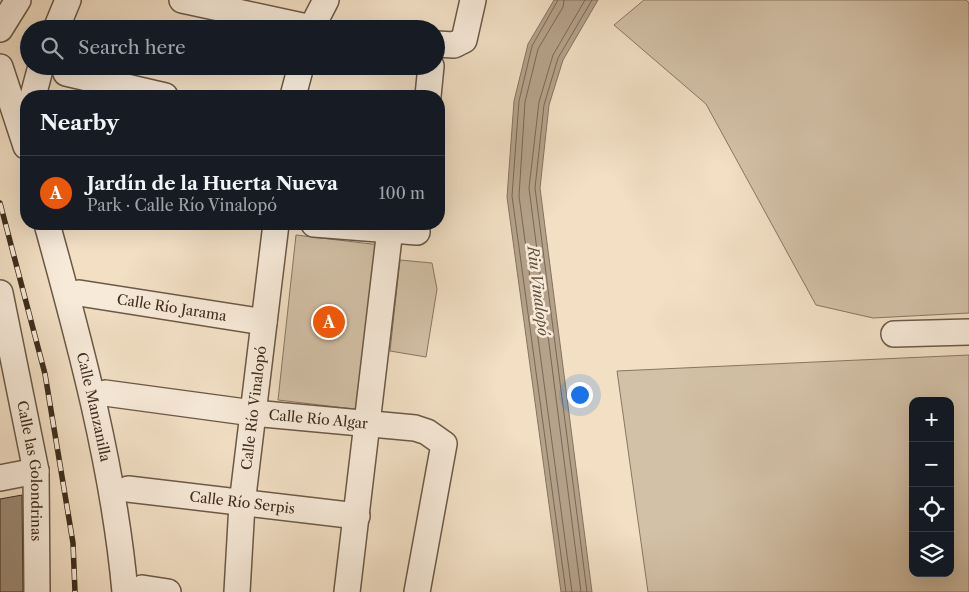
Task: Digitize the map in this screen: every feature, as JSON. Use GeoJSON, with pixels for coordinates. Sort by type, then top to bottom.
{"type":"FeatureCollection","features":[{"type":"Feature","properties":{"kind":"street"},"geometry":{"type":"LineString","coordinates":[[0,29],[18,0]]}},
{"type":"Feature","properties":{"kind":"street"},"geometry":{"type":"LineString","coordinates":[[60,20],[68,0]]}},
{"type":"Feature","properties":{"kind":"street"},"geometry":{"type":"LineString","coordinates":[[182,0],[274,20]]}},
{"type":"Feature","properties":{"kind":"street"},"geometry":{"type":"LineString","coordinates":[[315,20],[326,0]]}},
{"type":"Feature","properties":{"kind":"street"},"geometry":{"type":"LineString","coordinates":[[445,44],[454,45],[464,40],[473,0]]}},
{"type":"Feature","properties":{"kind":"street"},"geometry":{"type":"LineString","coordinates":[[0,67],[20,122]]}},
{"type":"Feature","properties":{"kind":"street"},"geometry":{"type":"LineString","coordinates":[[35,90],[39,75]]}},
{"type":"Feature","properties":{"kind":"street"},"geometry":{"type":"LineString","coordinates":[[75,75],[138,90]]}},
{"type":"Feature","properties":{"kind":"street"},"geometry":{"type":"LineString","coordinates":[[295,90],[299,75]]}},
{"type":"Feature","properties":{"kind":"street"},"geometry":{"type":"LineString","coordinates":[[429,90],[430,75]]}},
{"type":"Feature","properties":{"kind":"street","name":"Calle Manzanilla"},"geometry":{"type":"LineString","coordinates":[[50,230],[91,396],[120,535],[134,590]]}},
{"type":"Feature","properties":{"kind":"street","name":"Calle Río Vinalopó"},"geometry":{"type":"LineString","coordinates":[[237,592],[242,504],[275,230]]}},
{"type":"Feature","properties":{"kind":"street"},"geometry":{"type":"LineString","coordinates":[[347,592],[390,230]]}},
{"type":"Feature","properties":{"kind":"street","name":"Calle las Golondrinas"},"geometry":{"type":"LineString","coordinates":[[0,293],[7,367],[36,471],[38,592]]}},
{"type":"Feature","properties":{"kind":"street","name":"Calle Río Jarama"},"geometry":{"type":"LineString","coordinates":[[79,293],[264,322]]}},
{"type":"Feature","properties":{"kind":"street"},"geometry":{"type":"LineString","coordinates":[[894,334],[969,332]]}},
{"type":"Feature","properties":{"kind":"street","name":"Calle Río Algar"},"geometry":{"type":"LineString","coordinates":[[104,393],[253,413],[415,428],[428,432],[444,444],[417,592]]}},
{"type":"Feature","properties":{"kind":"street"},"geometry":{"type":"LineString","coordinates":[[0,478],[36,471]]}},
{"type":"Feature","properties":{"kind":"street","name":"Calle Río Serpis"},"geometry":{"type":"LineString","coordinates":[[128,489],[242,504],[357,516]]}},
{"type":"Feature","properties":{"kind":"street"},"geometry":{"type":"LineString","coordinates":[[134,590],[168,592]]}},
{"type":"Feature","properties":{"kind":"shaded area"},"geometry":{"type":"Polygon","coordinates":[[[644,0],[966,0],[969,3],[969,313],[873,318],[816,305],[706,104],[614,25],[644,0]]]}},
{"type":"Feature","properties":{"kind":"shaded area"},"geometry":{"type":"Polygon","coordinates":[[[296,235],[380,245],[362,410],[278,400],[296,235]]]}},
{"type":"Feature","properties":{"kind":"shaded area"},"geometry":{"type":"Polygon","coordinates":[[[400,260],[432,263],[437,289],[426,357],[390,351],[400,260]]]}},
{"type":"Feature","properties":{"kind":"shaded area"},"geometry":{"type":"Polygon","coordinates":[[[969,355],[969,592],[648,592],[617,371],[969,355]]]}},
{"type":"Feature","properties":{"kind":"water","name":"Riu Vinalopó"},"geometry":{"type":"Polygon","coordinates":[[[554,0],[598,0],[563,60],[549,105],[540,188],[592,592],[561,592],[507,197],[514,101],[528,44],[554,0]]]}},
{"type":"Feature","properties":{"kind":"building"},"geometry":{"type":"Polygon","coordinates":[[[22,495],[23,592],[0,592],[0,499],[22,495]]]}},
{"type":"Feature","properties":{"kind":"railway"},"geometry":{"type":"LineString","coordinates":[[0,203],[45,374],[73,543],[75,592]]}},
{"type":"Feature","properties":{"kind":"place","name":"Jardín de la Huerta Nueva"},"geometry":{"type":"Point","coordinates":[329,322]}}]}
